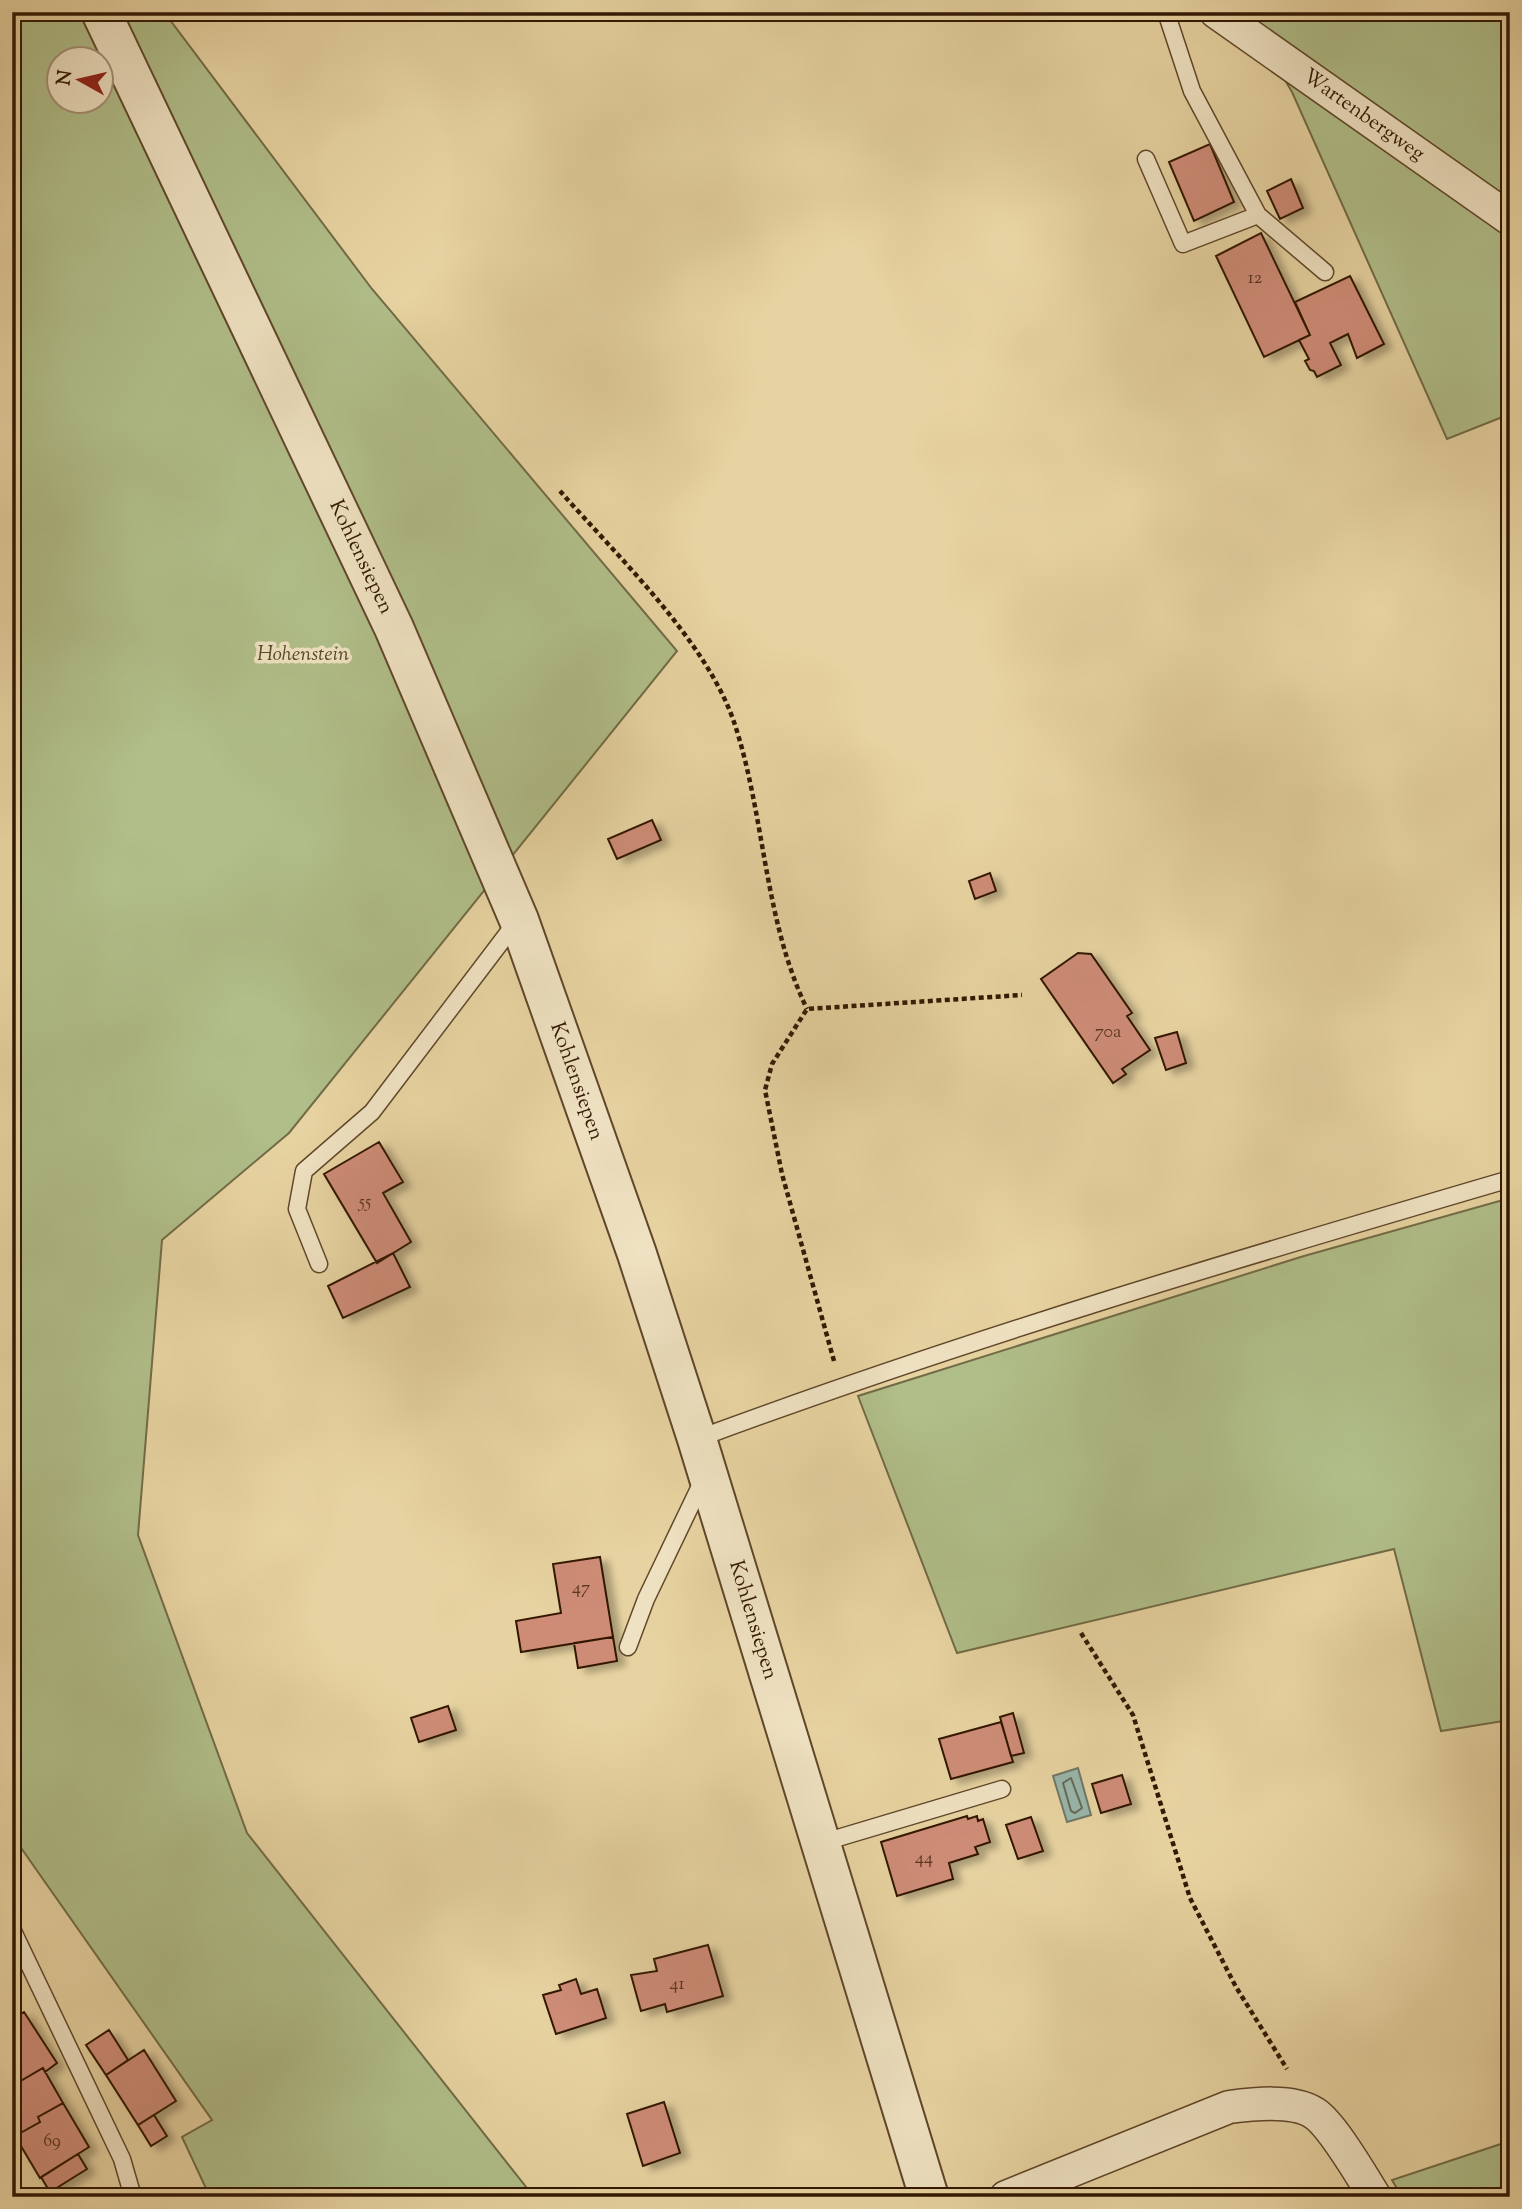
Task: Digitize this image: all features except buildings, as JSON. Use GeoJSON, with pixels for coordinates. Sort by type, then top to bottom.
{"type":"FeatureCollection","features":[{"type":"Feature","properties":{"kind":"street","name":"Kohlensiepen"},"geometry":{"type":"LineString","coordinates":[[101,12],[394,628],[519,919],[637,1254],[702,1455],[929,2197]]}},
{"type":"Feature","properties":{"kind":"street","name":"Wartenbergweg"},"geometry":{"type":"LineString","coordinates":[[1216,12],[1510,219]]}},
{"type":"Feature","properties":{"kind":"street"},"geometry":{"type":"LineString","coordinates":[[1006,2197],[1229,2107],[1268,2102],[1314,2113],[1350,2155],[1375,2197]]}},
{"type":"Feature","properties":{"kind":"lane"},"geometry":{"type":"LineString","coordinates":[[1166,12],[1192,91],[1258,215],[1325,272]]}},
{"type":"Feature","properties":{"kind":"lane"},"geometry":{"type":"LineString","coordinates":[[1146,159],[1183,244],[1258,215]]}},
{"type":"Feature","properties":{"kind":"lane"},"geometry":{"type":"LineString","coordinates":[[319,1264],[297,1209],[303,1171],[372,1112],[519,919]]}},
{"type":"Feature","properties":{"kind":"lane"},"geometry":{"type":"LineString","coordinates":[[628,1647],[702,1455],[841,1385],[1296,1242],[1510,1179]]}},
{"type":"Feature","properties":{"kind":"lane"},"geometry":{"type":"LineString","coordinates":[[821,1843],[1002,1789]]}},
{"type":"Feature","properties":{"kind":"lane"},"geometry":{"type":"LineString","coordinates":[[12,1929],[121,2159],[133,2197]]}},
{"type":"Feature","properties":{"kind":"path"},"geometry":{"type":"LineString","coordinates":[[560,491],[675,623],[708,671],[734,722],[752,790],[789,972],[807,1009]]}},
{"type":"Feature","properties":{"kind":"path"},"geometry":{"type":"LineString","coordinates":[[807,1009],[1022,995]]}},
{"type":"Feature","properties":{"kind":"path"},"geometry":{"type":"LineString","coordinates":[[807,1009],[772,1064],[765,1090],[782,1174],[841,1385]]}},
{"type":"Feature","properties":{"kind":"path"},"geometry":{"type":"LineString","coordinates":[[1081,1633],[1133,1715],[1190,1898],[1236,1987],[1314,2113]]}},
{"type":"Feature","properties":{"kind":"green space","name":"Hohenstein"},"geometry":{"type":"Polygon","coordinates":[[[12,12],[164,12],[372,289],[677,651],[289,1133],[162,1240],[138,1535],[247,1833],[534,2197],[210,2197],[182,2137],[212,2120],[12,1835],[12,12]]]}},
{"type":"Feature","properties":{"kind":"green space"},"geometry":{"type":"Polygon","coordinates":[[[1216,12],[1510,12],[1510,414],[1447,439],[1292,92],[1269,53],[1216,12]]]}},
{"type":"Feature","properties":{"kind":"green space"},"geometry":{"type":"Polygon","coordinates":[[[1510,1198],[1510,1720],[1441,1731],[1394,1549],[957,1653],[858,1396],[1304,1256],[1510,1198]]]}},
{"type":"Feature","properties":{"kind":"green space"},"geometry":{"type":"Polygon","coordinates":[[[1510,2141],[1510,2197],[1402,2197],[1392,2180],[1510,2141]]]}},
{"type":"Feature","properties":{"kind":"water"},"geometry":{"type":"Polygon","coordinates":[[[1078,1768],[1091,1815],[1067,1822],[1053,1776],[1078,1768]]]}}]}
